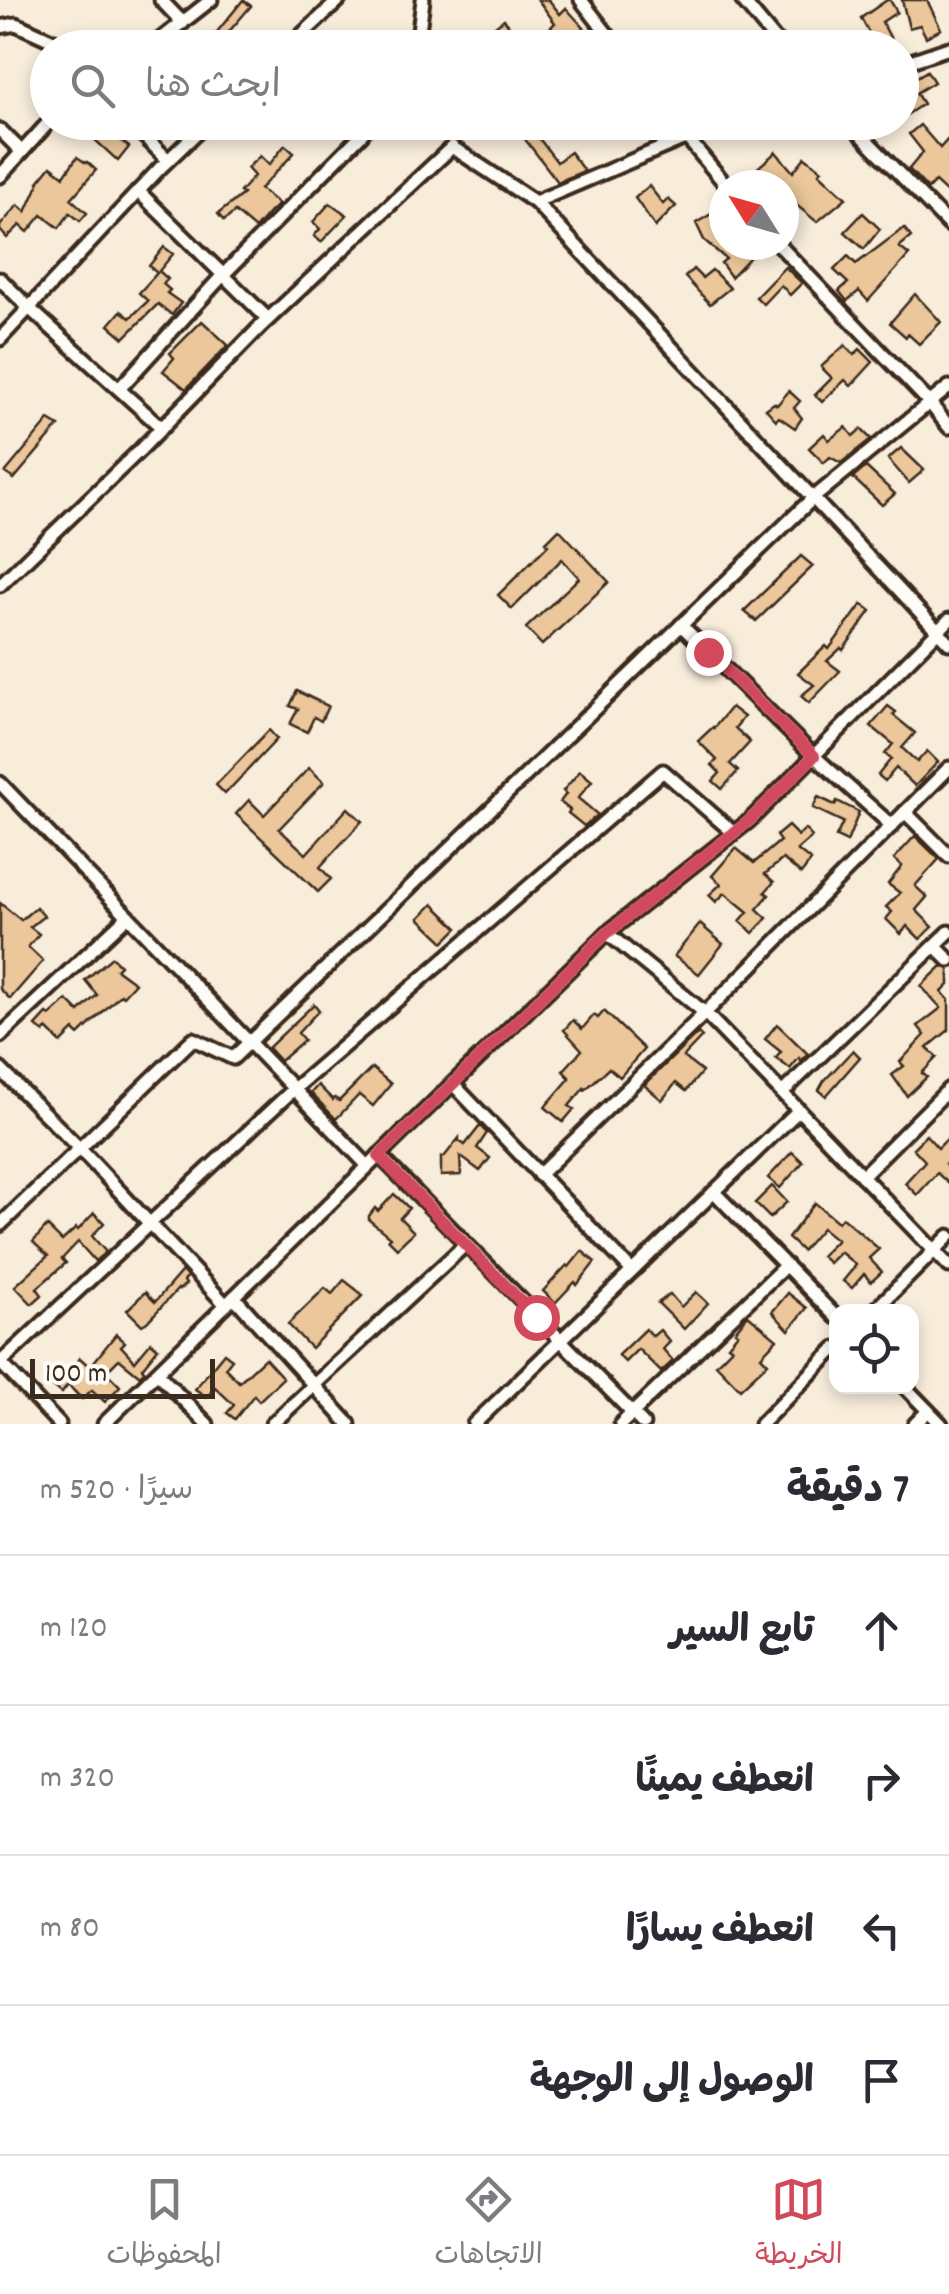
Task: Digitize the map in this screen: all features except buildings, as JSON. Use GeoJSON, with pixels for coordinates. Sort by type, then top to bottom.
{"type":"FeatureCollection","features":[{"type":"Feature","properties":{"kind":"street"},"geometry":{"type":"LineString","coordinates":[[160,0],[183,23]]}},
{"type":"Feature","properties":{"kind":"street"},"geometry":{"type":"LineString","coordinates":[[174,30],[211,0]]}},
{"type":"Feature","properties":{"kind":"street"},"geometry":{"type":"LineString","coordinates":[[307,30],[339,0]]}},
{"type":"Feature","properties":{"kind":"street"},"geometry":{"type":"LineString","coordinates":[[419,30],[423,0]]}},
{"type":"Feature","properties":{"kind":"street"},"geometry":{"type":"LineString","coordinates":[[581,0],[604,30]]}},
{"type":"Feature","properties":{"kind":"street"},"geometry":{"type":"LineString","coordinates":[[742,0],[767,30]]}},
{"type":"Feature","properties":{"kind":"street"},"geometry":{"type":"LineString","coordinates":[[0,27],[16,24],[30,30]]}},
{"type":"Feature","properties":{"kind":"street"},"geometry":{"type":"LineString","coordinates":[[919,58],[949,48]]}},
{"type":"Feature","properties":{"kind":"street"},"geometry":{"type":"LineString","coordinates":[[0,130],[22,152]]}},
{"type":"Feature","properties":{"kind":"street"},"geometry":{"type":"LineString","coordinates":[[0,176],[33,140]]}},
{"type":"Feature","properties":{"kind":"street"},"geometry":{"type":"LineString","coordinates":[[148,140],[168,160]]}},
{"type":"Feature","properties":{"kind":"street"},"geometry":{"type":"LineString","coordinates":[[0,339],[189,140]]}},
{"type":"Feature","properties":{"kind":"street"},"geometry":{"type":"LineString","coordinates":[[119,389],[223,275],[356,140]]}},
{"type":"Feature","properties":{"kind":"street"},"geometry":{"type":"LineString","coordinates":[[535,202],[680,140]]}},
{"type":"Feature","properties":{"kind":"street"},"geometry":{"type":"LineString","coordinates":[[687,140],[713,170]]}},
{"type":"Feature","properties":{"kind":"street"},"geometry":{"type":"LineString","coordinates":[[866,140],[949,226]]}},
{"type":"Feature","properties":{"kind":"street"},"geometry":{"type":"LineString","coordinates":[[0,585],[268,319],[452,147],[535,202],[949,643]]}},
{"type":"Feature","properties":{"kind":"street"},"geometry":{"type":"LineString","coordinates":[[138,190],[268,319]]}},
{"type":"Feature","properties":{"kind":"street"},"geometry":{"type":"LineString","coordinates":[[793,260],[930,402],[949,427]]}},
{"type":"Feature","properties":{"kind":"street"},"geometry":{"type":"LineString","coordinates":[[0,279],[162,428]]}},
{"type":"Feature","properties":{"kind":"street"},"geometry":{"type":"LineString","coordinates":[[0,1225],[192,1038],[232,1058],[812,499],[949,387]]}},
{"type":"Feature","properties":{"kind":"street"},"geometry":{"type":"LineString","coordinates":[[104,1424],[607,933],[749,821],[949,620]]}},
{"type":"Feature","properties":{"kind":"street"},"geometry":{"type":"LineString","coordinates":[[681,625],[814,756],[892,826]]}},
{"type":"Feature","properties":{"kind":"street"},"geometry":{"type":"LineString","coordinates":[[540,1174],[949,768]]}},
{"type":"Feature","properties":{"kind":"street"},"geometry":{"type":"LineString","coordinates":[[59,1424],[0,1362],[294,1089],[664,771],[734,833]]}},
{"type":"Feature","properties":{"kind":"street"},"geometry":{"type":"LineString","coordinates":[[0,784],[368,1166]]}},
{"type":"Feature","properties":{"kind":"street"},"geometry":{"type":"LineString","coordinates":[[906,812],[949,856]]}},
{"type":"Feature","properties":{"kind":"street"},"geometry":{"type":"LineString","coordinates":[[0,1036],[128,916]]}},
{"type":"Feature","properties":{"kind":"street"},"geometry":{"type":"LineString","coordinates":[[782,1093],[949,932]]}},
{"type":"Feature","properties":{"kind":"street"},"geometry":{"type":"LineString","coordinates":[[607,933],[706,1013],[949,1266]]}},
{"type":"Feature","properties":{"kind":"street"},"geometry":{"type":"LineString","coordinates":[[935,946],[949,960]]}},
{"type":"Feature","properties":{"kind":"street"},"geometry":{"type":"LineString","coordinates":[[0,1068],[349,1424]]}},
{"type":"Feature","properties":{"kind":"street"},"geometry":{"type":"LineString","coordinates":[[453,1084],[632,1272]]}},
{"type":"Feature","properties":{"kind":"street"},"geometry":{"type":"LineString","coordinates":[[862,1176],[949,1089]]}},
{"type":"Feature","properties":{"kind":"street"},"geometry":{"type":"LineString","coordinates":[[474,1424],[798,1110]]}},
{"type":"Feature","properties":{"kind":"street"},"geometry":{"type":"LineString","coordinates":[[379,1156],[643,1424]]}},
{"type":"Feature","properties":{"kind":"street"},"geometry":{"type":"LineString","coordinates":[[714,1192],[829,1310]]}},
{"type":"Feature","properties":{"kind":"street"},"geometry":{"type":"LineString","coordinates":[[881,1304],[949,1236]]}},
{"type":"Feature","properties":{"kind":"street"},"geometry":{"type":"LineString","coordinates":[[272,1424],[466,1244]]}},
{"type":"Feature","properties":{"kind":"street"},"geometry":{"type":"LineString","coordinates":[[621,1424],[786,1265]]}},
{"type":"Feature","properties":{"kind":"street"},"geometry":{"type":"LineString","coordinates":[[761,1424],[829,1355]]}},
{"type":"Feature","properties":{"kind":"street"},"geometry":{"type":"LineString","coordinates":[[157,1372],[207,1424]]}},
{"type":"Feature","properties":{"kind":"street"},"geometry":{"type":"LineString","coordinates":[[912,1394],[941,1424]]}},
{"type":"Feature","properties":{"kind":"street"},"geometry":{"type":"LineString","coordinates":[[914,1424],[928,1411]]}},
{"type":"Feature","properties":{"kind":"route"},"geometry":{"type":"LineString","coordinates":[[536,1317],[379,1156],[607,933],[749,821],[814,756],[708,652]]}}]}
